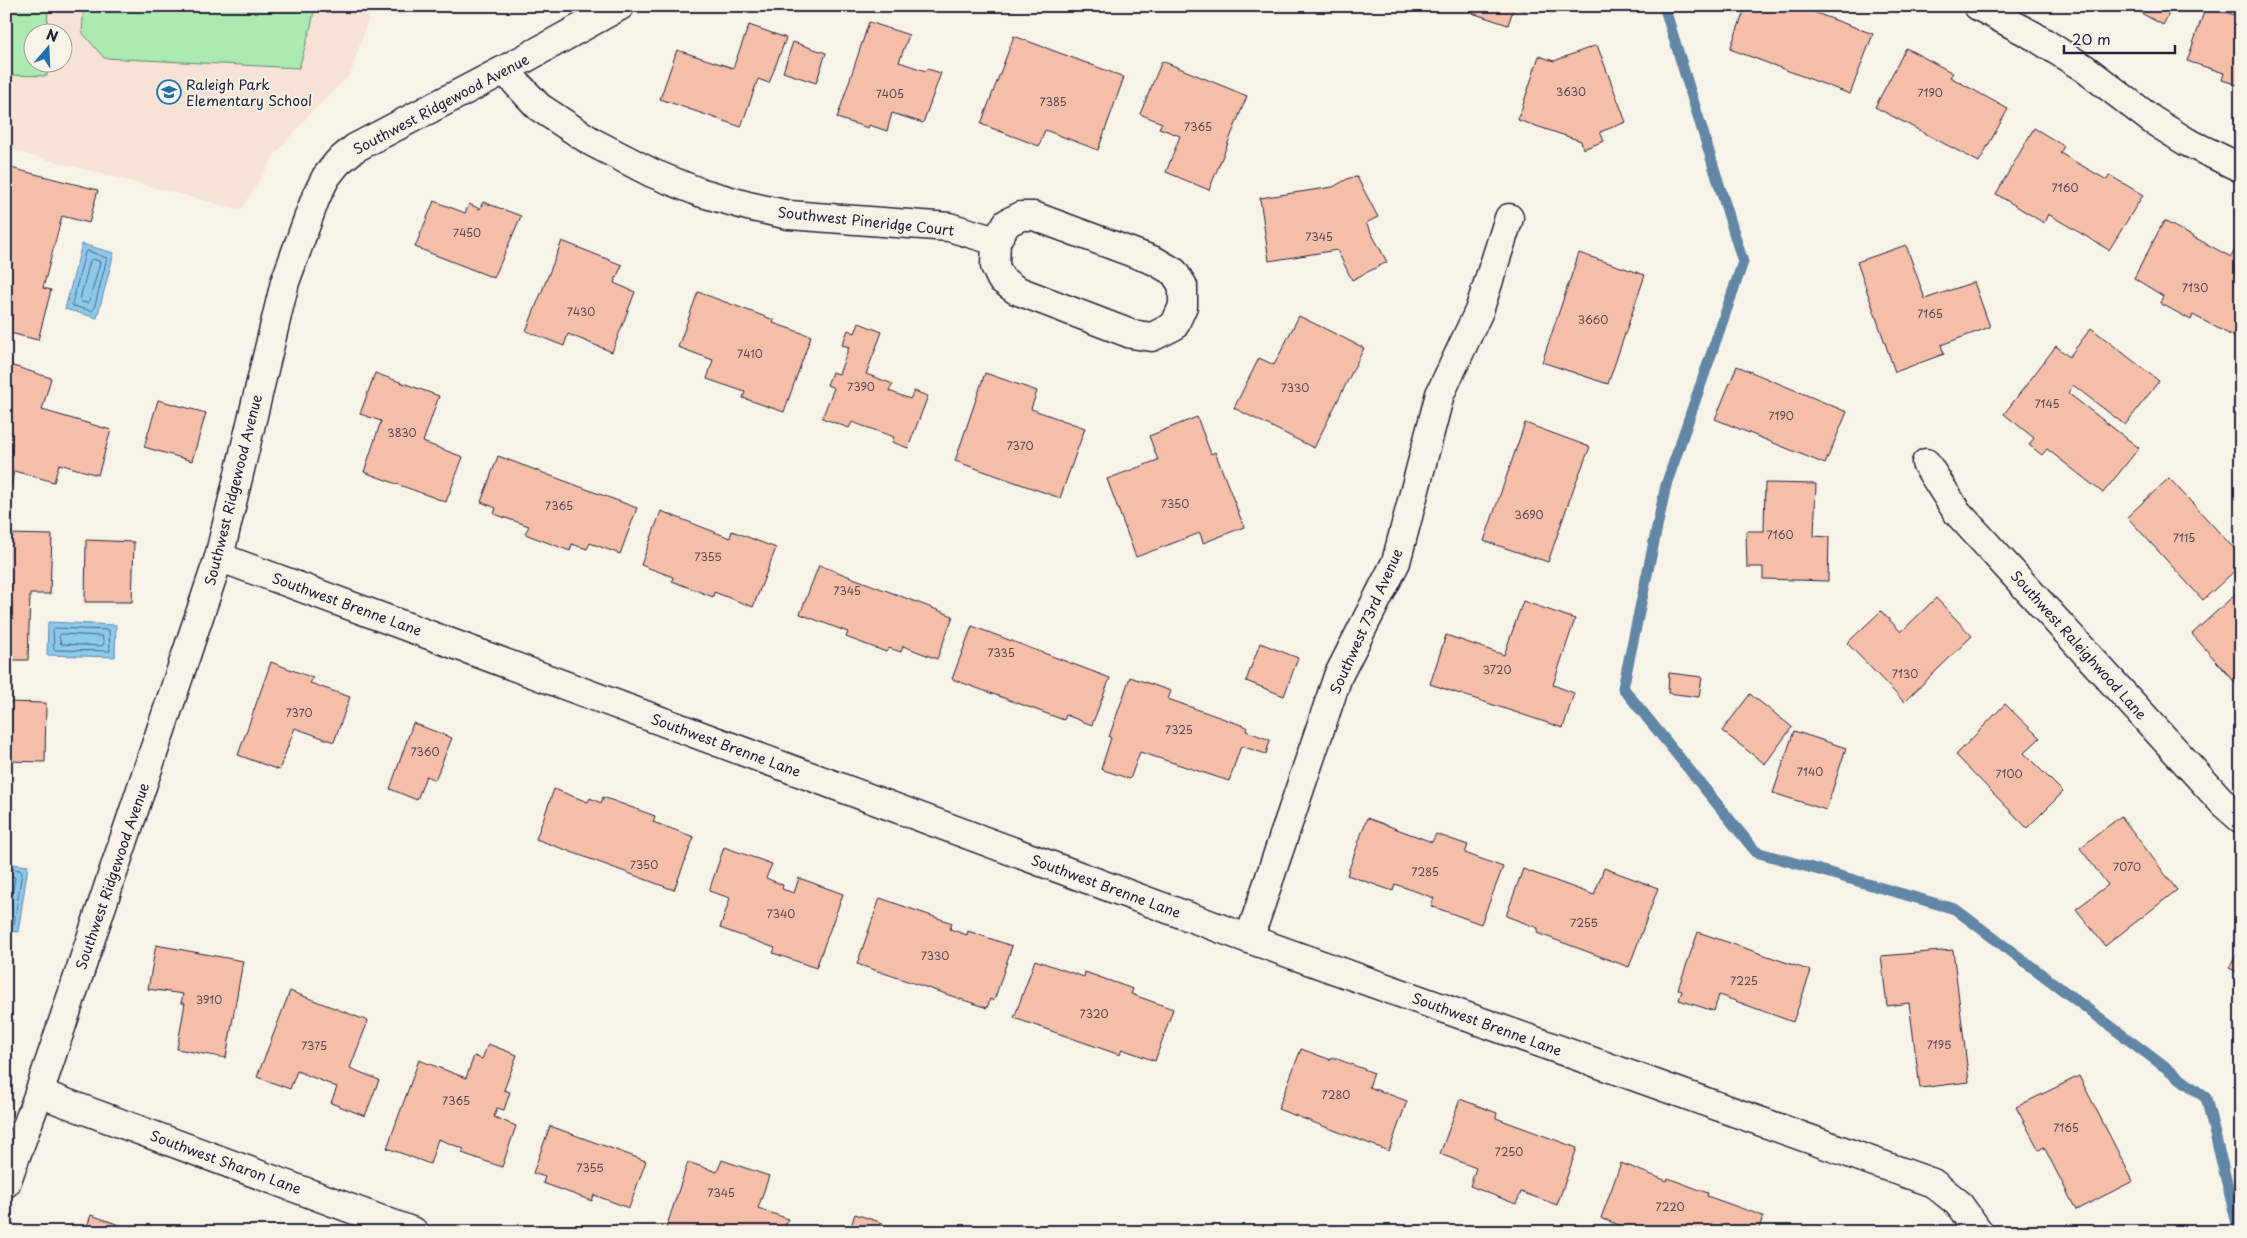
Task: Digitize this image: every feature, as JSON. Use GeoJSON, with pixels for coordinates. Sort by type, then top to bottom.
{"type":"FeatureCollection","features":[{"type":"Feature","properties":{"kind":"street","name":"Southwest Ridgewood Avenue"},"geometry":{"type":"LineString","coordinates":[[6,1183],[39,1093],[219,557],[283,290],[306,222],[326,177],[338,162],[355,148],[504,70],[620,6]]}},
{"type":"Feature","properties":{"kind":"street"},"geometry":{"type":"LineString","coordinates":[[1978,6],[2034,36],[2084,68],[2152,120],[2187,142],[2241,168]]}},
{"type":"Feature","properties":{"kind":"street","name":"Southwest Pineridge Court"},"geometry":{"type":"LineString","coordinates":[[504,70],[539,107],[592,142],[652,173],[699,192],[789,215],[949,227],[996,241]]}},
{"type":"Feature","properties":{"kind":"street"},"geometry":{"type":"LineString","coordinates":[[1021,216],[1034,216],[1155,261],[1174,272],[1183,286],[1183,306],[1174,326],[1164,332],[1152,337],[1131,334],[1016,290],[1001,279],[995,266],[996,241],[1007,223],[1021,216]]}},
{"type":"Feature","properties":{"kind":"street","name":"Southwest 73rd Avenue"},"geometry":{"type":"LineString","coordinates":[[1248,939],[1338,676],[1396,562],[1440,394],[1479,311],[1509,218]]}},
{"type":"Feature","properties":{"kind":"street","name":"Southwest Raleighwood Lane"},"geometry":{"type":"LineString","coordinates":[[1926,463],[1957,512],[2224,804],[2241,819]]}},
{"type":"Feature","properties":{"kind":"street","name":"Southwest Brenne Lane"},"geometry":{"type":"LineString","coordinates":[[219,557],[1248,939],[1933,1184],[1958,1202],[1979,1232]]}},
{"type":"Feature","properties":{"kind":"street","name":"Southwest Sharon Lane"},"geometry":{"type":"LineString","coordinates":[[39,1093],[414,1232]]}},
{"type":"Feature","properties":{"kind":"shaded area","name":"Raleigh Park Elementary School"},"geometry":{"type":"Polygon","coordinates":[[[6,6],[373,6],[350,75],[314,109],[276,153],[241,210],[6,149],[6,6]]]}},
{"type":"Feature","properties":{"kind":"green space"},"geometry":{"type":"Polygon","coordinates":[[[6,6],[48,6],[47,22],[22,22],[22,72],[47,72],[47,76],[6,75],[6,6]]]}},
{"type":"Feature","properties":{"kind":"green space"},"geometry":{"type":"Polygon","coordinates":[[[84,6],[315,6],[299,68],[104,58],[82,32],[84,6]]]}},
{"type":"Feature","properties":{"kind":"water"},"geometry":{"type":"Polygon","coordinates":[[[82,244],[114,253],[97,318],[65,309],[82,244]]]}},
{"type":"Feature","properties":{"kind":"water"},"geometry":{"type":"Polygon","coordinates":[[[48,622],[116,625],[115,657],[47,655],[48,622]]]}},
{"type":"Feature","properties":{"kind":"water"},"geometry":{"type":"Polygon","coordinates":[[[6,863],[28,866],[18,932],[6,930],[6,863]]]}},
{"type":"Feature","properties":{"kind":"building"},"geometry":{"type":"Polygon","coordinates":[[[1474,6],[1527,6],[1525,11],[1514,7],[1508,25],[1472,13],[1474,6]]]}},
{"type":"Feature","properties":{"kind":"building"},"geometry":{"type":"Polygon","coordinates":[[[1746,6],[1797,6],[1873,34],[1850,94],[1730,49],[1746,6]]]}},
{"type":"Feature","properties":{"kind":"building"},"geometry":{"type":"Polygon","coordinates":[[[2128,6],[2173,6],[2163,25],[2128,6]]]}},
{"type":"Feature","properties":{"kind":"building"},"geometry":{"type":"Polygon","coordinates":[[[2206,6],[2241,17],[2241,86],[2222,80],[2224,73],[2187,61],[2206,6]]]}},
{"type":"Feature","properties":{"kind":"building"},"geometry":{"type":"Polygon","coordinates":[[[869,22],[909,35],[899,62],[926,71],[927,69],[941,73],[923,123],[892,113],[887,131],[869,125],[868,128],[837,118],[869,22]]]}},
{"type":"Feature","properties":{"kind":"building"},"geometry":{"type":"Polygon","coordinates":[[[749,25],[786,38],[769,83],[758,79],[741,127],[660,99],[677,50],[733,68],[749,25]]]}},
{"type":"Feature","properties":{"kind":"building"},"geometry":{"type":"Polygon","coordinates":[[[1014,36],[1124,77],[1098,150],[1045,130],[1039,146],[981,124],[1014,36]]]}},
{"type":"Feature","properties":{"kind":"building"},"geometry":{"type":"Polygon","coordinates":[[[793,42],[826,53],[816,83],[783,72],[793,42]]]}},
{"type":"Feature","properties":{"kind":"building"},"geometry":{"type":"Polygon","coordinates":[[[1597,45],[1626,122],[1600,132],[1604,141],[1583,149],[1581,141],[1518,120],[1539,56],[1554,61],[1597,45]]]}},
{"type":"Feature","properties":{"kind":"building"},"geometry":{"type":"Polygon","coordinates":[[[1906,48],[1953,73],[1950,77],[2008,109],[1979,162],[1875,107],[1906,48]]]}},
{"type":"Feature","properties":{"kind":"building"},"geometry":{"type":"Polygon","coordinates":[[[1162,61],[1247,96],[1209,190],[1166,172],[1180,136],[1159,128],[1162,123],[1140,114],[1162,61]]]}},
{"type":"Feature","properties":{"kind":"building"},"geometry":{"type":"Polygon","coordinates":[[[2034,128],[2064,146],[2060,153],[2107,180],[2109,175],[2143,195],[2109,250],[2048,214],[2044,223],[1996,194],[2034,128]]]}},
{"type":"Feature","properties":{"kind":"building"},"geometry":{"type":"Polygon","coordinates":[[[7,167],[98,190],[89,223],[62,216],[43,288],[51,290],[38,340],[6,332],[7,167]]]}},
{"type":"Feature","properties":{"kind":"building"},"geometry":{"type":"Polygon","coordinates":[[[1357,177],[1378,217],[1366,223],[1387,262],[1352,280],[1337,250],[1269,261],[1260,198],[1333,187],[1349,178],[1357,177]]]}},
{"type":"Feature","properties":{"kind":"building"},"geometry":{"type":"Polygon","coordinates":[[[434,201],[465,213],[469,204],[480,209],[483,202],[521,216],[494,278],[415,247],[434,201]]]}},
{"type":"Feature","properties":{"kind":"building"},"geometry":{"type":"Polygon","coordinates":[[[2164,221],[2231,257],[2235,250],[2241,253],[2241,333],[2238,339],[2193,315],[2191,320],[2160,303],[2163,296],[2134,278],[2164,221]]]}},
{"type":"Feature","properties":{"kind":"building"},"geometry":{"type":"Polygon","coordinates":[[[562,241],[622,265],[614,283],[635,292],[612,352],[568,334],[564,346],[526,331],[562,241]]]}},
{"type":"Feature","properties":{"kind":"building"},"geometry":{"type":"Polygon","coordinates":[[[1906,245],[1925,299],[1974,282],[1990,327],[1941,345],[1944,354],[1895,372],[1857,262],[1906,245]]]}},
{"type":"Feature","properties":{"kind":"building"},"geometry":{"type":"Polygon","coordinates":[[[1579,253],[1645,275],[1608,384],[1542,362],[1579,253]]]}},
{"type":"Feature","properties":{"kind":"building"},"geometry":{"type":"Polygon","coordinates":[[[698,292],[774,320],[773,323],[811,336],[784,412],[743,398],[745,392],[707,379],[713,360],[678,347],[698,292]]]}},
{"type":"Feature","properties":{"kind":"building"},"geometry":{"type":"Polygon","coordinates":[[[1299,316],[1364,348],[1314,448],[1234,408],[1259,358],[1274,365],[1299,316]]]}},
{"type":"Feature","properties":{"kind":"building"},"geometry":{"type":"Polygon","coordinates":[[[859,323],[882,332],[866,374],[893,384],[889,391],[910,399],[914,391],[928,396],[908,448],[892,442],[894,437],[852,422],[849,428],[822,418],[834,388],[827,385],[832,372],[839,374],[849,347],[842,345],[848,330],[855,333],[859,323]]]}},
{"type":"Feature","properties":{"kind":"building"},"geometry":{"type":"Polygon","coordinates":[[[2091,328],[2159,381],[2125,425],[2073,385],[2068,393],[2139,448],[2103,493],[2047,449],[2042,455],[2029,445],[2034,438],[2004,414],[2056,346],[2069,357],[2091,328]]]}},
{"type":"Feature","properties":{"kind":"building"},"geometry":{"type":"Polygon","coordinates":[[[10,365],[51,378],[42,410],[111,430],[98,475],[59,464],[54,482],[14,471],[11,486],[6,484],[6,379],[10,365]]]}},
{"type":"Feature","properties":{"kind":"building"},"geometry":{"type":"Polygon","coordinates":[[[1737,366],[1847,412],[1825,464],[1715,419],[1737,366]]]}},
{"type":"Feature","properties":{"kind":"building"},"geometry":{"type":"Polygon","coordinates":[[[375,373],[439,396],[423,442],[463,457],[446,502],[364,472],[381,421],[360,414],[375,373]]]}},
{"type":"Feature","properties":{"kind":"building"},"geometry":{"type":"Polygon","coordinates":[[[985,373],[1037,391],[1031,409],[1085,428],[1060,498],[955,461],[985,373]]]}},
{"type":"Feature","properties":{"kind":"building"},"geometry":{"type":"Polygon","coordinates":[[[158,400],[206,413],[192,461],[144,447],[158,400]]]}},
{"type":"Feature","properties":{"kind":"building"},"geometry":{"type":"Polygon","coordinates":[[[1197,417],[1211,454],[1215,452],[1244,527],[1203,543],[1200,533],[1136,557],[1107,479],[1158,460],[1149,436],[1197,417]]]}},
{"type":"Feature","properties":{"kind":"building"},"geometry":{"type":"Polygon","coordinates":[[[1525,423],[1590,447],[1548,562],[1484,541],[1525,423]]]}},
{"type":"Feature","properties":{"kind":"building"},"geometry":{"type":"Polygon","coordinates":[[[498,456],[637,508],[620,554],[590,543],[587,549],[572,544],[570,551],[525,534],[529,526],[494,514],[496,508],[481,502],[498,456]]]}},
{"type":"Feature","properties":{"kind":"building"},"geometry":{"type":"Polygon","coordinates":[[[2169,478],[2241,556],[2241,565],[2203,600],[2127,517],[2169,478]]]}},
{"type":"Feature","properties":{"kind":"building"},"geometry":{"type":"Polygon","coordinates":[[[1765,483],[1816,484],[1814,536],[1829,537],[1828,581],[1763,579],[1763,567],[1747,567],[1746,531],[1764,531],[1765,483]]]}},
{"type":"Feature","properties":{"kind":"building"},"geometry":{"type":"Polygon","coordinates":[[[661,511],[730,538],[732,531],[776,548],[753,607],[714,592],[713,597],[672,581],[673,577],[641,565],[661,511]]]}},
{"type":"Feature","properties":{"kind":"building"},"geometry":{"type":"Polygon","coordinates":[[[6,534],[52,535],[50,594],[30,594],[28,660],[6,660],[6,534]]]}},
{"type":"Feature","properties":{"kind":"building"},"geometry":{"type":"Polygon","coordinates":[[[86,540],[134,542],[132,602],[85,602],[86,540]]]}},
{"type":"Feature","properties":{"kind":"building"},"geometry":{"type":"Polygon","coordinates":[[[819,565],[953,616],[937,659],[903,646],[901,652],[889,648],[886,652],[846,637],[848,632],[800,614],[819,565]]]}},
{"type":"Feature","properties":{"kind":"building"},"geometry":{"type":"Polygon","coordinates":[[[2241,589],[2241,689],[2192,634],[2241,589]]]}},
{"type":"Feature","properties":{"kind":"building"},"geometry":{"type":"Polygon","coordinates":[[[1936,598],[1972,636],[1904,702],[1847,643],[1881,611],[1901,632],[1936,598]]]}},
{"type":"Feature","properties":{"kind":"building"},"geometry":{"type":"Polygon","coordinates":[[[1523,601],[1575,619],[1553,685],[1574,693],[1563,728],[1430,684],[1446,635],[1504,655],[1523,601]]]}},
{"type":"Feature","properties":{"kind":"building"},"geometry":{"type":"Polygon","coordinates":[[[972,626],[1110,678],[1092,725],[1066,715],[1064,720],[952,679],[972,626]]]}},
{"type":"Feature","properties":{"kind":"building"},"geometry":{"type":"Polygon","coordinates":[[[1260,643],[1298,658],[1284,696],[1246,681],[1260,643]]]}},
{"type":"Feature","properties":{"kind":"building"},"geometry":{"type":"Polygon","coordinates":[[[271,662],[313,678],[310,683],[350,697],[334,742],[295,728],[279,770],[238,755],[271,662]]]}},
{"type":"Feature","properties":{"kind":"building"},"geometry":{"type":"Polygon","coordinates":[[[1669,673],[1702,677],[1699,697],[1668,693],[1669,673]]]}},
{"type":"Feature","properties":{"kind":"building"},"geometry":{"type":"Polygon","coordinates":[[[1130,677],[1171,691],[1168,699],[1247,727],[1246,731],[1270,740],[1266,754],[1241,746],[1229,781],[1140,752],[1130,779],[1101,769],[1111,738],[1109,737],[1130,677]]]}},
{"type":"Feature","properties":{"kind":"building"},"geometry":{"type":"Polygon","coordinates":[[[1750,694],[1792,727],[1765,764],[1722,731],[1750,694]]]}},
{"type":"Feature","properties":{"kind":"building"},"geometry":{"type":"Polygon","coordinates":[[[6,702],[46,703],[45,762],[6,761],[6,702]]]}},
{"type":"Feature","properties":{"kind":"building"},"geometry":{"type":"Polygon","coordinates":[[[2005,704],[2040,738],[2024,753],[2063,792],[2027,828],[1956,755],[2005,704]]]}},
{"type":"Feature","properties":{"kind":"building"},"geometry":{"type":"Polygon","coordinates":[[[413,723],[452,738],[435,780],[426,776],[417,800],[390,789],[413,723]]]}},
{"type":"Feature","properties":{"kind":"building"},"geometry":{"type":"Polygon","coordinates":[[[1794,731],[1846,748],[1826,810],[1773,793],[1794,731]]]}},
{"type":"Feature","properties":{"kind":"building"},"geometry":{"type":"Polygon","coordinates":[[[554,789],[588,802],[590,798],[601,803],[603,797],[655,816],[653,822],[694,837],[674,890],[536,839],[554,789]]]}},
{"type":"Feature","properties":{"kind":"building"},"geometry":{"type":"Polygon","coordinates":[[[2121,816],[2177,890],[2105,946],[2076,909],[2108,885],[2080,848],[2121,816]]]}},
{"type":"Feature","properties":{"kind":"building"},"geometry":{"type":"Polygon","coordinates":[[[1367,818],[1432,842],[1436,834],[1468,845],[1465,853],[1503,867],[1481,924],[1431,906],[1434,898],[1395,884],[1393,891],[1347,875],[1367,818]]]}},
{"type":"Feature","properties":{"kind":"building"},"geometry":{"type":"Polygon","coordinates":[[[724,847],[772,864],[766,878],[783,885],[782,889],[794,893],[799,878],[843,894],[816,968],[773,953],[775,948],[720,928],[730,898],[709,891],[724,847]]]}},
{"type":"Feature","properties":{"kind":"building"},"geometry":{"type":"Polygon","coordinates":[[[1604,868],[1658,888],[1629,967],[1537,933],[1538,928],[1506,916],[1523,869],[1594,895],[1604,868]]]}},
{"type":"Feature","properties":{"kind":"building"},"geometry":{"type":"Polygon","coordinates":[[[880,898],[952,923],[950,929],[967,935],[968,931],[1012,946],[994,1001],[990,999],[987,1008],[857,964],[880,898]]]}},
{"type":"Feature","properties":{"kind":"building"},"geometry":{"type":"Polygon","coordinates":[[[1698,932],[1811,971],[1793,1022],[1719,995],[1714,1011],[1679,1000],[1682,991],[1678,989],[1698,932]]]}},
{"type":"Feature","properties":{"kind":"building"},"geometry":{"type":"Polygon","coordinates":[[[156,945],[243,961],[226,1058],[177,1049],[185,1003],[181,1003],[183,994],[148,989],[156,945]]]}},
{"type":"Feature","properties":{"kind":"building"},"geometry":{"type":"Polygon","coordinates":[[[2241,947],[2241,974],[2229,968],[2241,947]]]}},
{"type":"Feature","properties":{"kind":"building"},"geometry":{"type":"Polygon","coordinates":[[[1953,950],[1969,1082],[1920,1088],[1909,1003],[1887,1006],[1881,956],[1953,950]]]}},
{"type":"Feature","properties":{"kind":"building"},"geometry":{"type":"Polygon","coordinates":[[[1035,960],[1084,977],[1085,972],[1133,989],[1131,994],[1173,1009],[1155,1061],[1122,1049],[1120,1055],[1014,1018],[1035,960]]]}},
{"type":"Feature","properties":{"kind":"building"},"geometry":{"type":"Polygon","coordinates":[[[290,991],[368,1021],[350,1068],[379,1080],[365,1116],[331,1103],[337,1087],[297,1071],[290,1089],[257,1077],[290,991]]]}},
{"type":"Feature","properties":{"kind":"building"},"geometry":{"type":"Polygon","coordinates":[[[488,1044],[517,1055],[504,1090],[510,1092],[504,1110],[497,1108],[494,1117],[516,1126],[502,1167],[462,1153],[464,1149],[438,1139],[430,1164],[387,1148],[419,1060],[466,1078],[474,1056],[482,1059],[488,1044]]]}},
{"type":"Feature","properties":{"kind":"building"},"geometry":{"type":"Polygon","coordinates":[[[1301,1049],[1331,1060],[1332,1057],[1374,1073],[1369,1087],[1407,1101],[1389,1151],[1278,1109],[1301,1049]]]}},
{"type":"Feature","properties":{"kind":"building"},"geometry":{"type":"Polygon","coordinates":[[[2079,1076],[2133,1181],[2076,1210],[2044,1147],[2039,1150],[2016,1107],[2079,1076]]]}},
{"type":"Feature","properties":{"kind":"building"},"geometry":{"type":"Polygon","coordinates":[[[1460,1099],[1497,1113],[1496,1118],[1577,1148],[1557,1205],[1521,1192],[1516,1204],[1470,1186],[1476,1168],[1440,1154],[1460,1099]]]}},
{"type":"Feature","properties":{"kind":"building"},"geometry":{"type":"Polygon","coordinates":[[[550,1126],[646,1161],[629,1208],[594,1195],[592,1201],[543,1183],[545,1177],[533,1173],[550,1126]]]}},
{"type":"Feature","properties":{"kind":"building"},"geometry":{"type":"Polygon","coordinates":[[[722,1160],[769,1176],[758,1208],[788,1219],[783,1232],[675,1232],[666,1228],[688,1162],[717,1172],[722,1160]]]}},
{"type":"Feature","properties":{"kind":"building"},"geometry":{"type":"Polygon","coordinates":[[[1621,1163],[1667,1181],[1668,1178],[1708,1193],[1707,1196],[1763,1216],[1758,1232],[1637,1232],[1601,1218],[1621,1163]]]}},
{"type":"Feature","properties":{"kind":"building"},"geometry":{"type":"Polygon","coordinates":[[[855,1214],[883,1223],[879,1232],[849,1232],[855,1214]]]}},
{"type":"Feature","properties":{"kind":"building"},"geometry":{"type":"Polygon","coordinates":[[[91,1215],[140,1232],[85,1232],[91,1215]]]}},
{"type":"Feature","properties":{"kind":"building"},"geometry":{"type":"Polygon","coordinates":[[[818,1224],[838,1232],[815,1232],[818,1224]]]}},
{"type":"Feature","properties":{"kind":"building"},"geometry":{"type":"Polygon","coordinates":[[[2083,1226],[2114,1232],[2082,1232],[2083,1226]]]}},
{"type":"Feature","properties":{"kind":"waterway"},"geometry":{"type":"LineString","coordinates":[[1664,6],[1743,262],[1666,485],[1623,688],[1756,852],[1955,909],[2206,1098],[2239,1232]]}},
{"type":"Feature","properties":{"kind":"place","name":"Raleigh Park Elementary School"},"geometry":{"type":"Point","coordinates":[169,92]}}]}
